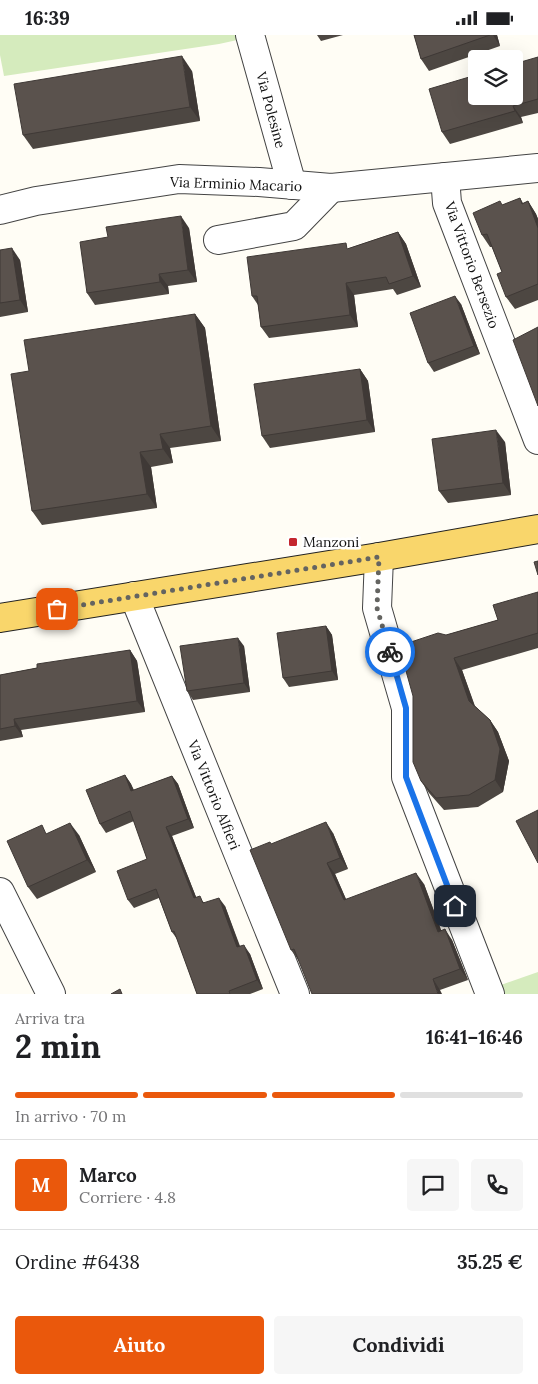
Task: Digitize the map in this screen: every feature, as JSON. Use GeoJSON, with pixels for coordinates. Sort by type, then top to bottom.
{"type":"FeatureCollection","features":[{"type":"Feature","properties":{"kind":"main road"},"geometry":{"type":"LineString","coordinates":[[0,618],[379,557],[538,529]]}},
{"type":"Feature","properties":{"kind":"street","name":"Via Polesine"},"geometry":{"type":"LineString","coordinates":[[250,35],[292,185]]}},
{"type":"Feature","properties":{"kind":"street"},"geometry":{"type":"LineString","coordinates":[[444,177],[538,168]]}},
{"type":"Feature","properties":{"kind":"street","name":"Via Erminio Macario"},"geometry":{"type":"LineString","coordinates":[[0,211],[36,201],[179,179],[331,189],[444,177]]}},
{"type":"Feature","properties":{"kind":"street","name":"Via Vittorio Bersezio"},"geometry":{"type":"LineString","coordinates":[[444,177],[446,203],[538,440]]}},
{"type":"Feature","properties":{"kind":"street"},"geometry":{"type":"LineString","coordinates":[[218,240],[294,226],[331,189]]}},
{"type":"Feature","properties":{"kind":"street"},"geometry":{"type":"LineString","coordinates":[[379,557],[377,608],[406,708],[406,777],[488,991]]}},
{"type":"Feature","properties":{"kind":"street","name":"Via Vittorio Alfieri"},"geometry":{"type":"LineString","coordinates":[[134,596],[295,994]]}},
{"type":"Feature","properties":{"kind":"street"},"geometry":{"type":"LineString","coordinates":[[0,892],[51,994]]}},
{"type":"Feature","properties":{"kind":"green space"},"geometry":{"type":"Polygon","coordinates":[[[0,35],[250,35],[251,37],[219,44],[4,76],[0,55],[0,35]]]}},
{"type":"Feature","properties":{"kind":"green space"},"geometry":{"type":"Polygon","coordinates":[[[538,972],[538,994],[501,994],[498,986],[538,972]]]}},
{"type":"Feature","properties":{"kind":"building"},"geometry":{"type":"Polygon","coordinates":[[[414,35],[490,35],[421,59],[414,35]]]}},
{"type":"Feature","properties":{"kind":"building"},"geometry":{"type":"Polygon","coordinates":[[[182,56],[190,107],[23,135],[14,84],[182,56]]]}},
{"type":"Feature","properties":{"kind":"building"},"geometry":{"type":"Polygon","coordinates":[[[538,57],[538,99],[523,103],[523,61],[538,57]]]}},
{"type":"Feature","properties":{"kind":"building"},"geometry":{"type":"Polygon","coordinates":[[[468,77],[468,105],[517,105],[513,106],[515,111],[442,132],[429,89],[468,77]]]}},
{"type":"Feature","properties":{"kind":"building"},"geometry":{"type":"Polygon","coordinates":[[[520,198],[522,204],[528,201],[538,228],[538,284],[506,297],[497,274],[502,272],[487,234],[482,235],[473,213],[500,201],[502,205],[520,198]]]}},
{"type":"Feature","properties":{"kind":"building"},"geometry":{"type":"Polygon","coordinates":[[[181,216],[188,270],[159,274],[160,282],[87,293],[80,242],[108,237],[106,227],[181,216]]]}},
{"type":"Feature","properties":{"kind":"building"},"geometry":{"type":"Polygon","coordinates":[[[398,232],[413,276],[389,284],[386,277],[346,283],[350,315],[261,327],[257,296],[252,296],[247,257],[346,243],[347,249],[398,232]]]}},
{"type":"Feature","properties":{"kind":"building"},"geometry":{"type":"Polygon","coordinates":[[[12,248],[20,300],[0,303],[0,250],[12,248]]]}},
{"type":"Feature","properties":{"kind":"building"},"geometry":{"type":"Polygon","coordinates":[[[455,296],[474,346],[428,363],[410,313],[455,296]]]}},
{"type":"Feature","properties":{"kind":"building"},"geometry":{"type":"Polygon","coordinates":[[[195,314],[211,426],[160,434],[163,449],[140,452],[147,494],[32,511],[11,374],[29,371],[24,340],[195,314]]]}},
{"type":"Feature","properties":{"kind":"building"},"geometry":{"type":"Polygon","coordinates":[[[538,327],[538,406],[513,340],[538,327]]]}},
{"type":"Feature","properties":{"kind":"building"},"geometry":{"type":"Polygon","coordinates":[[[360,369],[367,420],[262,436],[254,384],[360,369]]]}},
{"type":"Feature","properties":{"kind":"building"},"geometry":{"type":"Polygon","coordinates":[[[496,430],[503,483],[439,491],[432,439],[496,430]]]}},
{"type":"Feature","properties":{"kind":"building"},"geometry":{"type":"Polygon","coordinates":[[[538,561],[538,575],[534,562],[538,561]]]}},
{"type":"Feature","properties":{"kind":"building"},"geometry":{"type":"Polygon","coordinates":[[[538,592],[538,633],[454,658],[469,701],[490,720],[500,749],[495,780],[469,795],[436,798],[421,781],[413,762],[413,696],[399,646],[438,633],[446,635],[498,620],[493,605],[538,592]]]}},
{"type":"Feature","properties":{"kind":"building"},"geometry":{"type":"Polygon","coordinates":[[[326,626],[332,671],[283,678],[277,633],[326,626]]]}},
{"type":"Feature","properties":{"kind":"building"},"geometry":{"type":"Polygon","coordinates":[[[238,638],[244,683],[187,691],[180,646],[238,638]]]}},
{"type":"Feature","properties":{"kind":"building"},"geometry":{"type":"Polygon","coordinates":[[[130,650],[137,701],[14,719],[15,726],[0,729],[0,675],[37,668],[37,664],[130,650]]]}},
{"type":"Feature","properties":{"kind":"building"},"geometry":{"type":"Polygon","coordinates":[[[125,775],[131,791],[172,776],[188,819],[166,827],[194,898],[200,896],[203,903],[219,898],[237,947],[244,945],[257,980],[229,991],[230,994],[197,994],[156,889],[128,900],[117,871],[147,859],[130,811],[100,824],[86,790],[125,775]]]}},
{"type":"Feature","properties":{"kind":"building"},"geometry":{"type":"Polygon","coordinates":[[[538,810],[538,863],[516,821],[538,810]]]}},
{"type":"Feature","properties":{"kind":"building"},"geometry":{"type":"Polygon","coordinates":[[[326,822],[340,858],[327,863],[344,900],[416,873],[438,932],[445,929],[460,969],[433,979],[438,994],[312,994],[294,949],[291,950],[250,850],[270,842],[271,844],[326,822]]]}},
{"type":"Feature","properties":{"kind":"building"},"geometry":{"type":"Polygon","coordinates":[[[70,823],[87,860],[28,887],[7,841],[42,825],[46,834],[70,823]]]}},
{"type":"Feature","properties":{"kind":"building"},"geometry":{"type":"Polygon","coordinates":[[[120,989],[122,994],[111,994],[120,989]]]}},
{"type":"Feature","properties":{"kind":"way so far"},"geometry":{"type":"LineString","coordinates":[[57,609],[379,557],[377,608],[390,652]]}},
{"type":"Feature","properties":{"kind":"place","name":"Manzoni"},"geometry":{"type":"Point","coordinates":[293,542]}},
{"type":"Feature","properties":{"kind":"route"},"geometry":{"type":"LineString","coordinates":[[390,652],[406,708],[406,777],[455,906]]}}]}
